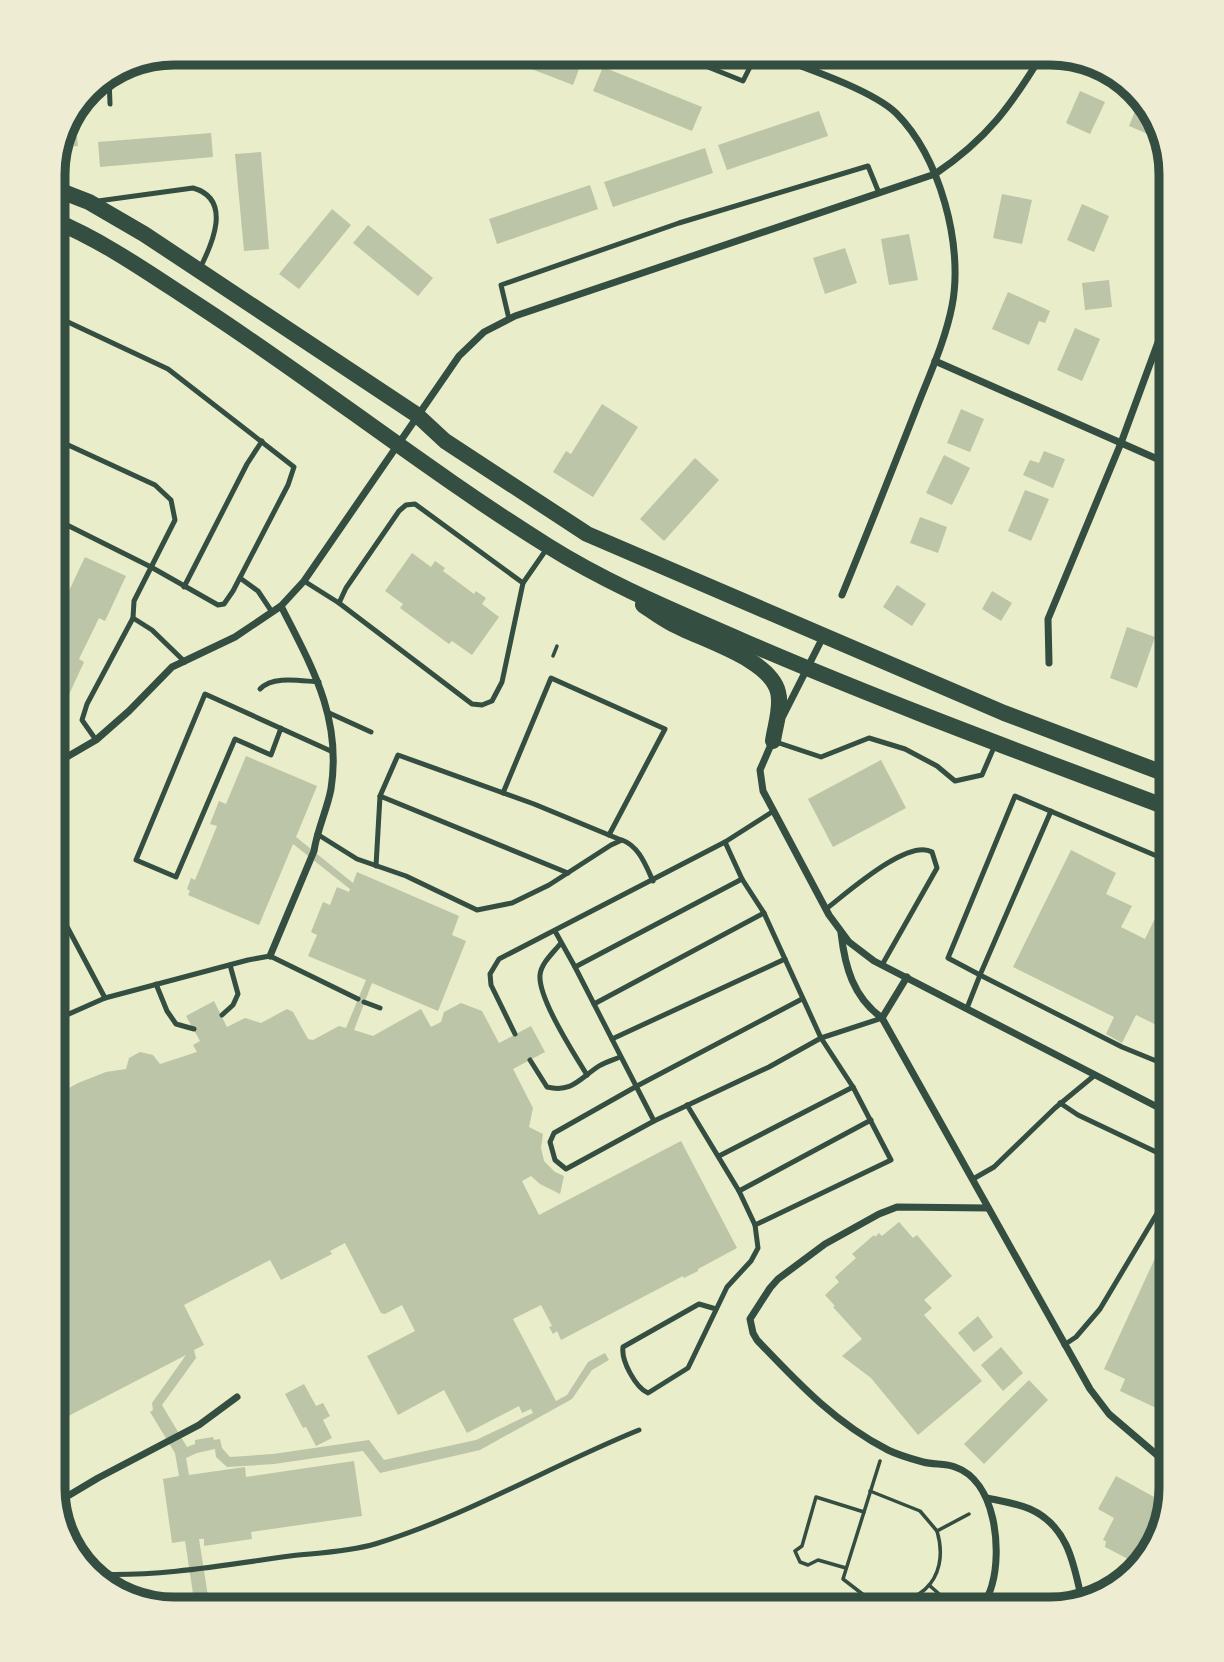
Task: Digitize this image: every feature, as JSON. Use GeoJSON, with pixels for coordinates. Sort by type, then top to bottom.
{"type":"FeatureCollection","features":[{"type":"Feature","properties":{"kind":"main road"},"geometry":{"type":"LineString","coordinates":[[65,193],[89,202],[144,234],[417,415],[445,440],[587,534],[1004,713],[1159,771]]}},
{"type":"Feature","properties":{"kind":"main road"},"geometry":{"type":"LineString","coordinates":[[65,225],[128,260],[226,323],[548,546],[619,587],[671,623],[753,663],[770,676],[778,692],[779,707],[772,741]]}},
{"type":"Feature","properties":{"kind":"main road"},"geometry":{"type":"LineString","coordinates":[[619,587],[807,669],[1159,804]]}},
{"type":"Feature","properties":{"kind":"street"},"geometry":{"type":"LineString","coordinates":[[796,65],[883,102],[896,113],[912,134],[935,174],[951,224],[956,262],[952,307],[935,361],[842,595]]}},
{"type":"Feature","properties":{"kind":"street"},"geometry":{"type":"LineString","coordinates":[[65,758],[96,740],[172,667],[234,637],[281,606],[304,582],[459,356],[484,331],[582,292],[935,174],[972,147],[1002,116],[1035,65]]}},
{"type":"Feature","properties":{"kind":"street"},"geometry":{"type":"LineString","coordinates":[[1049,663],[1048,619],[1121,443],[1159,340]]}},
{"type":"Feature","properties":{"kind":"street"},"geometry":{"type":"LineString","coordinates":[[935,361],[1159,460]]}},
{"type":"Feature","properties":{"kind":"street"},"geometry":{"type":"LineString","coordinates":[[270,956],[314,851],[330,791],[332,752],[327,712],[319,682],[281,606]]}},
{"type":"Feature","properties":{"kind":"street"},"geometry":{"type":"LineString","coordinates":[[823,637],[760,770],[763,791],[772,812],[841,932],[859,951],[882,965],[1159,1108]]}},
{"type":"Feature","properties":{"kind":"street"},"geometry":{"type":"LineString","coordinates":[[841,932],[844,964],[867,1007],[882,1018],[1090,1389],[1109,1414],[1159,1456]]}},
{"type":"Feature","properties":{"kind":"street"},"geometry":{"type":"LineString","coordinates":[[882,1018],[907,977]]}},
{"type":"Feature","properties":{"kind":"street"},"geometry":{"type":"LineString","coordinates":[[987,1597],[992,1587],[997,1544],[986,1498],[979,1484],[956,1467],[925,1463],[889,1450],[849,1426],[814,1400],[757,1340],[750,1326],[750,1319],[778,1279],[825,1244],[878,1214],[898,1207],[988,1208]]}},
{"type":"Feature","properties":{"kind":"street"},"geometry":{"type":"LineString","coordinates":[[66,1498],[199,1425],[237,1397]]}},
{"type":"Feature","properties":{"kind":"street"},"geometry":{"type":"LineString","coordinates":[[986,1498],[1028,1508],[1048,1520],[1063,1535],[1080,1593]]}},
{"type":"Feature","properties":{"kind":"lane"},"geometry":{"type":"LineString","coordinates":[[703,65],[743,81],[751,65]]}},
{"type":"Feature","properties":{"kind":"lane"},"geometry":{"type":"LineString","coordinates":[[109,87],[110,104]]}},
{"type":"Feature","properties":{"kind":"lane"},"geometry":{"type":"LineString","coordinates":[[509,319],[501,285],[680,223],[868,166],[879,193]]}},
{"type":"Feature","properties":{"kind":"lane"},"geometry":{"type":"LineString","coordinates":[[89,202],[193,188],[202,191],[212,202],[217,216],[216,233],[199,270]]}},
{"type":"Feature","properties":{"kind":"lane"},"geometry":{"type":"LineString","coordinates":[[65,321],[168,369],[295,467],[240,578],[224,604],[218,605],[65,524]]}},
{"type":"Feature","properties":{"kind":"lane"},"geometry":{"type":"LineString","coordinates":[[184,587],[247,464],[262,441]]}},
{"type":"Feature","properties":{"kind":"lane"},"geometry":{"type":"LineString","coordinates":[[65,444],[155,485],[171,500],[175,520],[134,601],[133,618],[87,704],[82,720],[96,740]]}},
{"type":"Feature","properties":{"kind":"lane"},"geometry":{"type":"LineString","coordinates":[[339,603],[346,588],[399,511],[406,505],[415,504],[523,583]]}},
{"type":"Feature","properties":{"kind":"lane"},"geometry":{"type":"LineString","coordinates":[[304,582],[339,603],[472,704],[482,705],[492,701],[502,682],[523,583],[548,546]]}},
{"type":"Feature","properties":{"kind":"lane"},"geometry":{"type":"LineString","coordinates":[[240,578],[258,591],[272,612]]}},
{"type":"Feature","properties":{"kind":"lane"},"geometry":{"type":"LineString","coordinates":[[133,618],[152,630],[185,662]]}},
{"type":"Feature","properties":{"kind":"lane"},"geometry":{"type":"LineString","coordinates":[[503,793],[551,678],[665,729],[609,835]]}},
{"type":"Feature","properties":{"kind":"lane"},"geometry":{"type":"LineString","coordinates":[[260,689],[265,683],[282,680],[319,682]]}},
{"type":"Feature","properties":{"kind":"lane"},"geometry":{"type":"LineString","coordinates":[[281,728],[271,755],[235,739],[176,877],[136,860],[205,694],[281,728],[332,752]]}},
{"type":"Feature","properties":{"kind":"lane"},"geometry":{"type":"LineString","coordinates":[[327,712],[371,732]]}},
{"type":"Feature","properties":{"kind":"lane"},"geometry":{"type":"LineString","coordinates":[[772,741],[821,757],[869,738],[905,748],[937,766],[955,781],[982,775],[996,743]]}},
{"type":"Feature","properties":{"kind":"lane"},"geometry":{"type":"LineString","coordinates":[[376,866],[380,796],[398,755],[630,843],[653,881]]}},
{"type":"Feature","properties":{"kind":"lane"},"geometry":{"type":"LineString","coordinates":[[380,796],[568,873]]}},
{"type":"Feature","properties":{"kind":"lane"},"geometry":{"type":"LineString","coordinates":[[1159,857],[1015,796],[948,958],[1122,1047],[1159,1062]]}},
{"type":"Feature","properties":{"kind":"lane"},"geometry":{"type":"LineString","coordinates":[[967,1008],[1051,811]]}},
{"type":"Feature","properties":{"kind":"lane"},"geometry":{"type":"LineString","coordinates":[[515,1034],[491,985],[490,975],[499,959],[653,881],[725,842],[772,812]]}},
{"type":"Feature","properties":{"kind":"lane"},"geometry":{"type":"LineString","coordinates":[[317,834],[358,859],[406,876],[477,909],[512,903],[622,840]]}},
{"type":"Feature","properties":{"kind":"lane"},"geometry":{"type":"LineString","coordinates":[[725,842],[742,879],[764,913],[821,1038],[853,1087],[891,1160],[755,1226]]}},
{"type":"Feature","properties":{"kind":"lane"},"geometry":{"type":"LineString","coordinates":[[826,909],[894,859],[916,849],[925,848],[932,852],[937,868],[882,965]]}},
{"type":"Feature","properties":{"kind":"lane"},"geometry":{"type":"LineString","coordinates":[[575,967],[742,879]]}},
{"type":"Feature","properties":{"kind":"lane"},"geometry":{"type":"LineString","coordinates":[[594,1004],[764,913]]}},
{"type":"Feature","properties":{"kind":"lane"},"geometry":{"type":"LineString","coordinates":[[65,923],[105,998]]}},
{"type":"Feature","properties":{"kind":"lane"},"geometry":{"type":"LineString","coordinates":[[555,931],[654,1121]]}},
{"type":"Feature","properties":{"kind":"lane"},"geometry":{"type":"LineString","coordinates":[[561,943],[540,973],[541,991],[587,1075]]}},
{"type":"Feature","properties":{"kind":"lane"},"geometry":{"type":"LineString","coordinates":[[65,1016],[105,998],[270,956],[380,1009]]}},
{"type":"Feature","properties":{"kind":"lane"},"geometry":{"type":"LineString","coordinates":[[612,1039],[785,959]]}},
{"type":"Feature","properties":{"kind":"lane"},"geometry":{"type":"LineString","coordinates":[[222,1015],[238,994],[230,965]]}},
{"type":"Feature","properties":{"kind":"lane"},"geometry":{"type":"LineString","coordinates":[[156,984],[167,1011],[176,1024],[194,1029]]}},
{"type":"Feature","properties":{"kind":"lane"},"geometry":{"type":"LineString","coordinates":[[802,999],[554,1133],[550,1142],[555,1160],[566,1169],[654,1121],[769,1067],[821,1038],[882,1018]]}},
{"type":"Feature","properties":{"kind":"lane"},"geometry":{"type":"LineString","coordinates":[[530,1060],[547,1087],[559,1090],[568,1088],[601,1065],[620,1057]]}},
{"type":"Feature","properties":{"kind":"lane"},"geometry":{"type":"LineString","coordinates":[[973,1179],[994,1167],[1060,1103],[1095,1075]]}},
{"type":"Feature","properties":{"kind":"lane"},"geometry":{"type":"LineString","coordinates":[[719,1156],[853,1087]]}},
{"type":"Feature","properties":{"kind":"lane"},"geometry":{"type":"LineString","coordinates":[[1060,1103],[1078,1115],[1159,1153]]}},
{"type":"Feature","properties":{"kind":"lane"},"geometry":{"type":"LineString","coordinates":[[687,1105],[739,1191],[755,1226],[758,1248],[751,1261],[727,1287],[688,1368],[648,1392],[642,1390],[622,1356],[623,1348],[699,1304],[716,1309]]}},
{"type":"Feature","properties":{"kind":"lane"},"geometry":{"type":"LineString","coordinates":[[739,1191],[871,1120]]}},
{"type":"Feature","properties":{"kind":"lane"},"geometry":{"type":"LineString","coordinates":[[1065,1345],[1076,1338],[1100,1309],[1159,1210]]}},
{"type":"Feature","properties":{"kind":"lane"},"geometry":{"type":"LineString","coordinates":[[108,1575],[125,1576],[204,1568],[371,1545],[409,1532],[534,1479],[590,1450],[639,1430]]}},
{"type":"Feature","properties":{"kind":"path"},"geometry":{"type":"LineString","coordinates":[[553,656],[557,646]]}},
{"type":"Feature","properties":{"kind":"path"},"geometry":{"type":"LineString","coordinates":[[870,1597],[843,1579],[880,1461]]}},
{"type":"Feature","properties":{"kind":"path"},"geometry":{"type":"LineString","coordinates":[[870,1491],[920,1511],[937,1531],[942,1550],[940,1568],[929,1585],[908,1597]]}},
{"type":"Feature","properties":{"kind":"path"},"geometry":{"type":"LineString","coordinates":[[846,1568],[818,1560],[808,1564],[800,1562],[795,1551],[802,1546],[816,1497],[864,1512]]}},
{"type":"Feature","properties":{"kind":"path"},"geometry":{"type":"LineString","coordinates":[[937,1531],[969,1514]]}},
{"type":"Feature","properties":{"kind":"path"},"geometry":{"type":"LineString","coordinates":[[929,1585],[942,1597]]}},
{"type":"Feature","properties":{"kind":"building"},"geometry":{"type":"Polygon","coordinates":[[[521,65],[580,65],[573,85],[521,65]]]}},
{"type":"Feature","properties":{"kind":"building"},"geometry":{"type":"Polygon","coordinates":[[[603,67],[702,107],[692,131],[593,91],[603,67]]]}},
{"type":"Feature","properties":{"kind":"building"},"geometry":{"type":"Polygon","coordinates":[[[1080,91],[1105,102],[1090,134],[1066,123],[1080,91]]]}},
{"type":"Feature","properties":{"kind":"building"},"geometry":{"type":"Polygon","coordinates":[[[1136,108],[1152,136],[1129,126],[1136,108]]]}},
{"type":"Feature","properties":{"kind":"building"},"geometry":{"type":"Polygon","coordinates":[[[819,111],[828,136],[727,170],[718,145],[819,111]]]}},
{"type":"Feature","properties":{"kind":"building"},"geometry":{"type":"Polygon","coordinates":[[[76,126],[78,146],[68,147],[76,126]]]}},
{"type":"Feature","properties":{"kind":"building"},"geometry":{"type":"Polygon","coordinates":[[[211,133],[213,157],[100,167],[98,142],[211,133]]]}},
{"type":"Feature","properties":{"kind":"building"},"geometry":{"type":"Polygon","coordinates":[[[705,148],[713,173],[613,207],[604,182],[705,148]]]}},
{"type":"Feature","properties":{"kind":"building"},"geometry":{"type":"Polygon","coordinates":[[[261,152],[269,249],[244,251],[235,154],[261,152]]]}},
{"type":"Feature","properties":{"kind":"building"},"geometry":{"type":"Polygon","coordinates":[[[590,185],[598,209],[497,244],[489,219],[590,185]]]}},
{"type":"Feature","properties":{"kind":"building"},"geometry":{"type":"Polygon","coordinates":[[[1002,194],[1032,200],[1022,244],[993,238],[1002,194]]]}},
{"type":"Feature","properties":{"kind":"building"},"geometry":{"type":"Polygon","coordinates":[[[1082,204],[1109,216],[1094,252],[1067,240],[1082,204]]]}},
{"type":"Feature","properties":{"kind":"building"},"geometry":{"type":"Polygon","coordinates":[[[332,209],[351,225],[299,289],[279,274],[332,209]]]}},
{"type":"Feature","properties":{"kind":"building"},"geometry":{"type":"Polygon","coordinates":[[[368,225],[433,278],[418,296],[353,243],[368,225]]]}},
{"type":"Feature","properties":{"kind":"building"},"geometry":{"type":"Polygon","coordinates":[[[909,234],[918,280],[889,285],[881,239],[909,234]]]}},
{"type":"Feature","properties":{"kind":"building"},"geometry":{"type":"Polygon","coordinates":[[[845,248],[857,283],[825,294],[813,258],[845,248]]]}},
{"type":"Feature","properties":{"kind":"building"},"geometry":{"type":"Polygon","coordinates":[[[1109,280],[1112,307],[1085,310],[1082,283],[1109,280]]]}},
{"type":"Feature","properties":{"kind":"building"},"geometry":{"type":"Polygon","coordinates":[[[1008,292],[1050,311],[1045,323],[1039,321],[1029,345],[992,329],[1008,292]]]}},
{"type":"Feature","properties":{"kind":"building"},"geometry":{"type":"Polygon","coordinates":[[[1075,328],[1100,339],[1082,381],[1057,370],[1075,328]]]}},
{"type":"Feature","properties":{"kind":"building"},"geometry":{"type":"Polygon","coordinates":[[[602,404],[638,427],[593,497],[553,472],[566,451],[571,454],[602,404]]]}},
{"type":"Feature","properties":{"kind":"building"},"geometry":{"type":"Polygon","coordinates":[[[961,409],[984,419],[970,452],[947,443],[961,409]]]}},
{"type":"Feature","properties":{"kind":"building"},"geometry":{"type":"Polygon","coordinates":[[[1044,451],[1065,459],[1053,488],[1023,475],[1030,460],[1039,463],[1044,451]]]}},
{"type":"Feature","properties":{"kind":"building"},"geometry":{"type":"Polygon","coordinates":[[[944,455],[970,468],[952,505],[926,493],[944,455]]]}},
{"type":"Feature","properties":{"kind":"building"},"geometry":{"type":"Polygon","coordinates":[[[695,458],[719,480],[664,541],[640,519],[695,458]]]}},
{"type":"Feature","properties":{"kind":"building"},"geometry":{"type":"Polygon","coordinates":[[[1025,490],[1049,499],[1031,541],[1008,531],[1025,490]]]}},
{"type":"Feature","properties":{"kind":"building"},"geometry":{"type":"Polygon","coordinates":[[[920,517],[947,527],[938,553],[910,543],[920,517]]]}},
{"type":"Feature","properties":{"kind":"building"},"geometry":{"type":"Polygon","coordinates":[[[412,553],[431,567],[435,561],[445,568],[443,571],[474,594],[476,591],[486,598],[482,604],[499,617],[472,655],[452,641],[449,644],[400,608],[403,604],[385,591],[412,553]]]}},
{"type":"Feature","properties":{"kind":"building"},"geometry":{"type":"Polygon","coordinates":[[[85,557],[126,576],[105,621],[99,618],[79,659],[84,662],[66,701],[65,596],[85,557]]]}},
{"type":"Feature","properties":{"kind":"building"},"geometry":{"type":"Polygon","coordinates":[[[897,585],[926,604],[912,626],[883,607],[897,585]]]}},
{"type":"Feature","properties":{"kind":"building"},"geometry":{"type":"Polygon","coordinates":[[[992,591],[1012,603],[1001,621],[982,609],[992,591]]]}},
{"type":"Feature","properties":{"kind":"building"},"geometry":{"type":"Polygon","coordinates":[[[1127,627],[1155,637],[1137,688],[1110,678],[1127,627]]]}},
{"type":"Feature","properties":{"kind":"building"},"geometry":{"type":"Polygon","coordinates":[[[246,756],[317,786],[296,837],[353,883],[357,872],[459,916],[452,935],[466,941],[438,1011],[372,983],[354,1030],[373,1036],[421,1009],[431,1027],[441,1022],[444,1012],[461,1003],[482,1011],[499,1043],[531,1026],[545,1052],[513,1069],[533,1108],[529,1127],[543,1134],[541,1148],[544,1161],[555,1172],[564,1176],[560,1194],[531,1176],[522,1181],[539,1215],[681,1141],[737,1248],[698,1271],[684,1278],[683,1276],[561,1340],[557,1331],[553,1334],[549,1327],[552,1326],[541,1305],[513,1319],[556,1401],[567,1395],[588,1362],[605,1353],[609,1360],[592,1370],[572,1399],[480,1450],[380,1473],[363,1451],[274,1464],[227,1467],[216,1457],[215,1449],[186,1458],[189,1475],[245,1467],[246,1477],[354,1461],[362,1516],[251,1532],[252,1539],[204,1546],[204,1539],[199,1539],[208,1597],[194,1597],[185,1541],[172,1543],[163,1479],[179,1476],[175,1453],[150,1412],[153,1410],[152,1403],[186,1355],[65,1418],[65,1090],[106,1072],[126,1069],[129,1058],[140,1052],[153,1055],[160,1064],[197,1052],[193,1045],[200,1041],[186,1016],[214,1001],[227,1027],[245,1018],[261,1023],[287,1009],[293,1012],[308,1039],[313,1040],[339,1026],[346,1028],[366,980],[308,956],[317,935],[311,932],[323,902],[330,905],[337,887],[349,892],[350,889],[293,844],[259,925],[188,895],[191,878],[195,880],[217,826],[210,824],[219,801],[226,804],[246,756]],[[345,1243],[330,1251],[332,1254],[281,1280],[270,1260],[184,1305],[204,1345],[194,1350],[196,1358],[162,1405],[187,1447],[195,1444],[195,1440],[213,1437],[214,1440],[220,1439],[222,1448],[230,1457],[273,1454],[369,1440],[384,1460],[476,1440],[533,1413],[531,1409],[522,1413],[519,1406],[467,1433],[444,1390],[398,1415],[367,1356],[415,1331],[402,1305],[385,1314],[381,1313],[345,1243]]]}},
{"type":"Feature","properties":{"kind":"building"},"geometry":{"type":"Polygon","coordinates":[[[881,760],[906,808],[833,847],[808,799],[881,760]]]}},
{"type":"Feature","properties":{"kind":"building"},"geometry":{"type":"Polygon","coordinates":[[[1071,850],[1116,873],[1106,894],[1132,906],[1121,927],[1145,939],[1157,914],[1159,915],[1159,1026],[1136,1015],[1122,1043],[1106,1034],[1114,1017],[1013,967],[1071,850]]]}},
{"type":"Feature","properties":{"kind":"building"},"geometry":{"type":"Polygon","coordinates":[[[899,1222],[913,1238],[917,1235],[952,1276],[924,1300],[932,1308],[924,1315],[982,1381],[918,1435],[871,1378],[842,1356],[862,1339],[825,1295],[839,1282],[835,1277],[856,1258],[852,1254],[874,1235],[875,1237],[879,1233],[882,1236],[899,1222]]]}},
{"type":"Feature","properties":{"kind":"building"},"geometry":{"type":"Polygon","coordinates":[[[1159,1250],[1159,1409],[1120,1391],[1125,1379],[1104,1369],[1159,1250]]]}},
{"type":"Feature","properties":{"kind":"building"},"geometry":{"type":"Polygon","coordinates":[[[978,1316],[993,1337],[974,1352],[958,1333],[978,1316]]]}},
{"type":"Feature","properties":{"kind":"building"},"geometry":{"type":"Polygon","coordinates":[[[1001,1347],[1023,1373],[1003,1391],[981,1365],[1001,1347]]]}},
{"type":"Feature","properties":{"kind":"building"},"geometry":{"type":"Polygon","coordinates":[[[1029,1380],[1048,1400],[984,1464],[964,1444],[1029,1380]]]}},
{"type":"Feature","properties":{"kind":"building"},"geometry":{"type":"Polygon","coordinates":[[[304,1384],[316,1406],[323,1403],[330,1416],[323,1420],[332,1438],[316,1446],[285,1394],[304,1384]]]}},
{"type":"Feature","properties":{"kind":"building"},"geometry":{"type":"Polygon","coordinates":[[[1116,1476],[1156,1498],[1156,1516],[1151,1530],[1131,1561],[1105,1547],[1106,1541],[1103,1540],[1114,1518],[1098,1509],[1116,1476]]]}}]}
